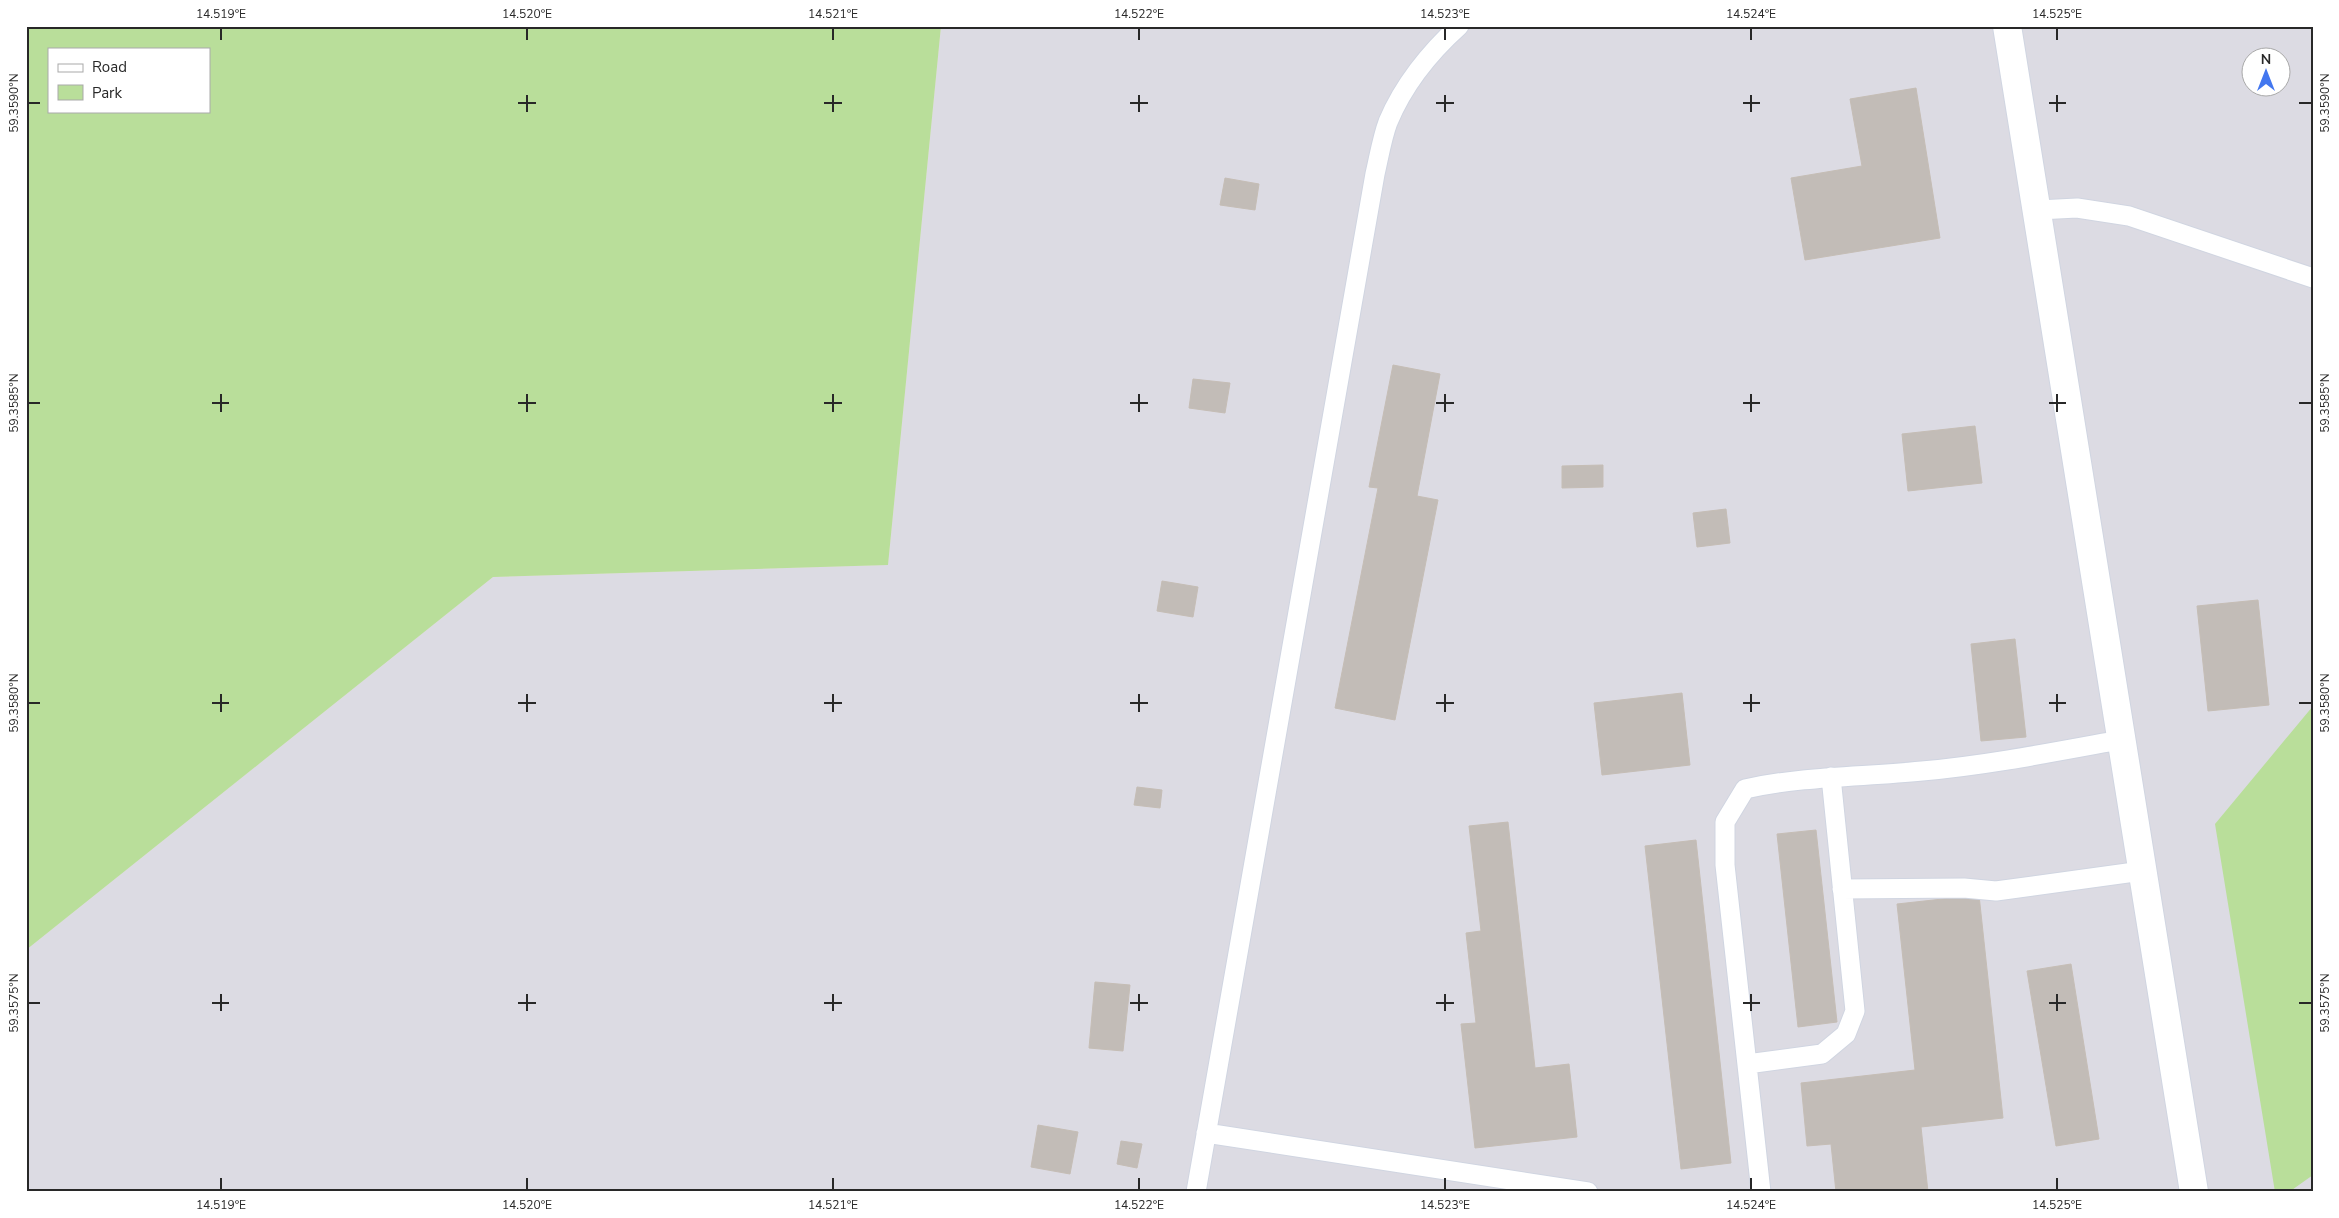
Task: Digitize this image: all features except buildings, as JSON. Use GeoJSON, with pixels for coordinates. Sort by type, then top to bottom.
{"type":"FeatureCollection","features":[{"type":"Feature","properties":{"kind":"street"},"geometry":{"type":"LineString","coordinates":[[2007,26],[2194,1192]]}},
{"type":"Feature","properties":{"kind":"lane"},"geometry":{"type":"LineString","coordinates":[[1196,1192],[1375,174],[1388,123],[1408,85],[1442,41],[1459,26]]}},
{"type":"Feature","properties":{"kind":"lane"},"geometry":{"type":"LineString","coordinates":[[2038,210],[2077,208],[2129,216],[2313,278]]}},
{"type":"Feature","properties":{"kind":"lane"},"geometry":{"type":"LineString","coordinates":[[1761,1192],[1725,865],[1725,822],[1744,789],[1781,781],[1922,771],[1992,763],[2120,740]]}},
{"type":"Feature","properties":{"kind":"lane"},"geometry":{"type":"LineString","coordinates":[[1747,1064],[1822,1054],[1846,1034],[1855,1011],[1831,777]]}},
{"type":"Feature","properties":{"kind":"lane"},"geometry":{"type":"LineString","coordinates":[[1842,889],[1964,888],[1996,891],[2142,871]]}},
{"type":"Feature","properties":{"kind":"lane"},"geometry":{"type":"LineString","coordinates":[[1206,1133],[1588,1192]]}},
{"type":"Feature","properties":{"kind":"shaded area"},"geometry":{"type":"Polygon","coordinates":[[[941,26],[2313,26],[2313,1192],[26,1192],[26,950],[493,577],[888,565],[941,26]]]}},
{"type":"Feature","properties":{"kind":"green space"},"geometry":{"type":"Polygon","coordinates":[[[26,26],[941,26],[888,565],[493,577],[26,950],[26,26]]]}},
{"type":"Feature","properties":{"kind":"green space"},"geometry":{"type":"Polygon","coordinates":[[[2313,706],[2313,1175],[2289,1192],[2275,1192],[2215,824],[2313,706]]]}}]}
